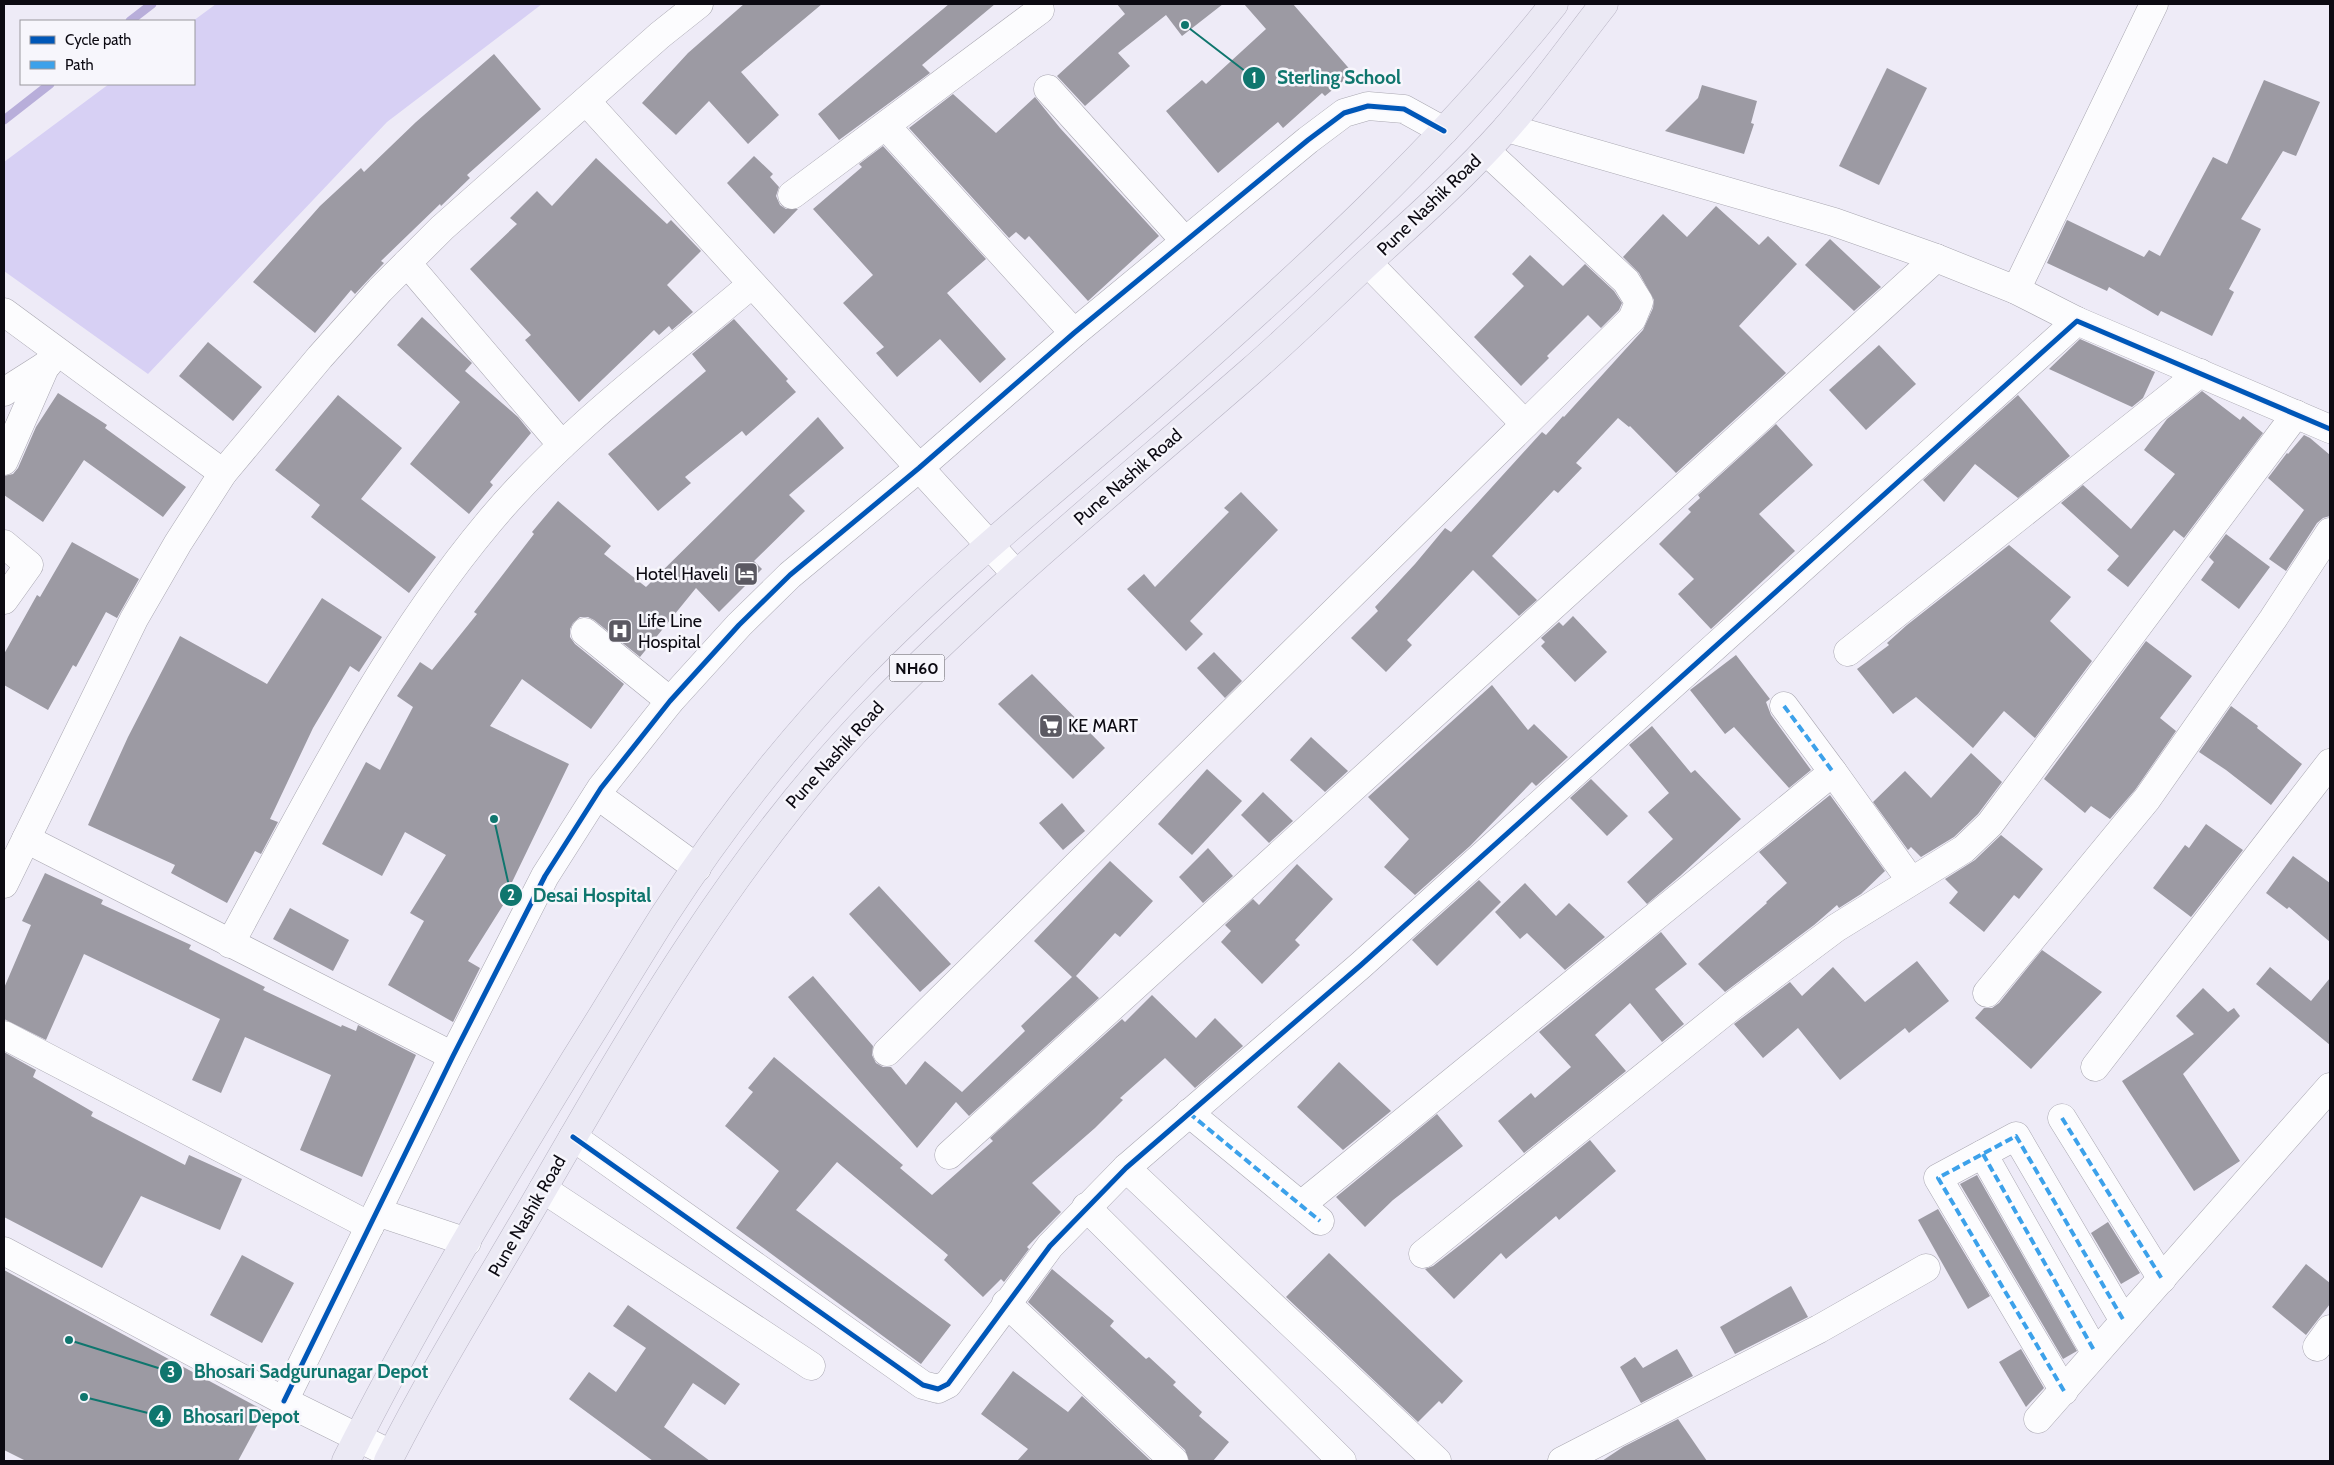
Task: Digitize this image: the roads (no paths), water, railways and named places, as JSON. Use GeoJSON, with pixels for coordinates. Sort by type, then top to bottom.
{"type":"FeatureCollection","features":[{"type":"Feature","properties":{"kind":"highway","name":"NH60"},"geometry":{"type":"LineString","coordinates":[[352,1450],[467,1242],[666,912],[734,815],[811,720],[864,663],[990,544],[1176,384],[1367,211],[1444,131],[1524,42],[1554,4]]}},
{"type":"Feature","properties":{"kind":"highway","name":"Pune Nashik Road"},"geometry":{"type":"LineString","coordinates":[[389,1458],[573,1137],[681,957],[743,866],[797,796],[871,714],[959,626],[1016,574],[1253,369],[1368,263],[1486,150],[1507,128],[1604,4]]}},
{"type":"Feature","properties":{"kind":"street"},"geometry":{"type":"LineString","coordinates":[[4,884],[134,619],[178,543],[223,473],[320,357],[442,228],[699,4]]}},
{"type":"Feature","properties":{"kind":"street"},"geometry":{"type":"LineString","coordinates":[[2016,290],[2154,4]]}},
{"type":"Feature","properties":{"kind":"street"},"geometry":{"type":"LineString","coordinates":[[792,195],[1040,10]]}},
{"type":"Feature","properties":{"kind":"street"},"geometry":{"type":"LineString","coordinates":[[1048,89],[1185,241]]}},
{"type":"Feature","properties":{"kind":"street"},"geometry":{"type":"LineString","coordinates":[[586,101],[751,285],[855,396],[1016,574]]}},
{"type":"Feature","properties":{"kind":"street"},"geometry":{"type":"LineString","coordinates":[[284,1401],[453,1056],[546,876],[597,794],[670,701],[739,625],[790,575],[919,468],[1074,333],[1308,140],[1344,113],[1368,106],[1404,109],[1444,131]]}},
{"type":"Feature","properties":{"kind":"street"},"geometry":{"type":"LineString","coordinates":[[886,126],[1074,333]]}},
{"type":"Feature","properties":{"kind":"street"},"geometry":{"type":"LineString","coordinates":[[1507,128],[1834,222],[1936,258],[2016,290],[2077,321],[2330,429]]}},
{"type":"Feature","properties":{"kind":"street"},"geometry":{"type":"LineString","coordinates":[[887,1052],[1632,319],[1639,302],[1626,281],[1486,150]]}},
{"type":"Feature","properties":{"kind":"street"},"geometry":{"type":"LineString","coordinates":[[949,1155],[1936,258]]}},
{"type":"Feature","properties":{"kind":"street"},"geometry":{"type":"LineString","coordinates":[[407,263],[562,445]]}},
{"type":"Feature","properties":{"kind":"street"},"geometry":{"type":"LineString","coordinates":[[1368,263],[1525,424]]}},
{"type":"Feature","properties":{"kind":"street"},"geometry":{"type":"LineString","coordinates":[[230,944],[364,698],[429,601],[489,522],[562,445],[751,285]]}},
{"type":"Feature","properties":{"kind":"street"},"geometry":{"type":"LineString","coordinates":[[4,312],[54,360],[223,473]]}},
{"type":"Feature","properties":{"kind":"street"},"geometry":{"type":"LineString","coordinates":[[573,1137],[923,1385],[938,1389],[948,1384],[1006,1303],[1050,1246],[1126,1168],[1369,958],[2077,321]]}},
{"type":"Feature","properties":{"kind":"street"},"geometry":{"type":"LineString","coordinates":[[4,392],[54,360]]}},
{"type":"Feature","properties":{"kind":"street"},"geometry":{"type":"LineString","coordinates":[[4,461],[54,360]]}},
{"type":"Feature","properties":{"kind":"street"},"geometry":{"type":"LineString","coordinates":[[1848,652],[2200,373]]}},
{"type":"Feature","properties":{"kind":"street"},"geometry":{"type":"LineString","coordinates":[[1423,1254],[1732,1006],[1836,928],[1964,849],[1990,824],[2296,414]]}},
{"type":"Feature","properties":{"kind":"street"},"geometry":{"type":"LineString","coordinates":[[1987,993],[2147,798],[2252,650],[2330,532]]}},
{"type":"Feature","properties":{"kind":"street"},"geometry":{"type":"LineString","coordinates":[[4,544],[29,565],[4,600]]}},
{"type":"Feature","properties":{"kind":"street"},"geometry":{"type":"LineString","coordinates":[[585,632],[670,701]]}},
{"type":"Feature","properties":{"kind":"street"},"geometry":{"type":"LineString","coordinates":[[1784,706],[1912,881]]}},
{"type":"Feature","properties":{"kind":"street"},"geometry":{"type":"LineString","coordinates":[[2095,1067],[2330,763]]}},
{"type":"Feature","properties":{"kind":"street"},"geometry":{"type":"LineString","coordinates":[[1189,1113],[1310,1213],[1833,772]]}},
{"type":"Feature","properties":{"kind":"street"},"geometry":{"type":"LineString","coordinates":[[597,794],[697,868]]}},
{"type":"Feature","properties":{"kind":"street"},"geometry":{"type":"LineString","coordinates":[[26,839],[453,1056]]}},
{"type":"Feature","properties":{"kind":"street"},"geometry":{"type":"LineString","coordinates":[[4,1035],[374,1219],[467,1242]]}},
{"type":"Feature","properties":{"kind":"street"},"geometry":{"type":"LineString","coordinates":[[2038,1419],[2330,1087]]}},
{"type":"Feature","properties":{"kind":"street"},"geometry":{"type":"LineString","coordinates":[[2062,1118],[2162,1279]]}},
{"type":"Feature","properties":{"kind":"street"},"geometry":{"type":"LineString","coordinates":[[2064,1391],[1938,1178],[2016,1136],[2124,1321]]}},
{"type":"Feature","properties":{"kind":"street"},"geometry":{"type":"LineString","coordinates":[[1983,1154],[2095,1352]]}},
{"type":"Feature","properties":{"kind":"street"},"geometry":{"type":"LineString","coordinates":[[1126,1168],[1437,1461]]}},
{"type":"Feature","properties":{"kind":"street"},"geometry":{"type":"LineString","coordinates":[[543,1189],[810,1366]]}},
{"type":"Feature","properties":{"kind":"street"},"geometry":{"type":"LineString","coordinates":[[1086,1207],[1342,1461]]}},
{"type":"Feature","properties":{"kind":"street"},"geometry":{"type":"LineString","coordinates":[[4,1251],[284,1401],[352,1450],[389,1458]]}},
{"type":"Feature","properties":{"kind":"street"},"geometry":{"type":"LineString","coordinates":[[1562,1461],[1785,1347],[1926,1268]]}},
{"type":"Feature","properties":{"kind":"street"},"geometry":{"type":"LineString","coordinates":[[1006,1303],[1174,1461]]}},
{"type":"Feature","properties":{"kind":"waterway"},"geometry":{"type":"LineString","coordinates":[[131,20],[152,4]]}},
{"type":"Feature","properties":{"kind":"waterway"},"geometry":{"type":"LineString","coordinates":[[4,120],[49,85]]}},
{"type":"Feature","properties":{"kind":"place","name":"Sterling School"},"geometry":{"type":"Point","coordinates":[1185,25]}},
{"type":"Feature","properties":{"kind":"place","name":"Hotel Haveli"},"geometry":{"type":"Point","coordinates":[746,574]}},
{"type":"Feature","properties":{"kind":"place","name":"Life Line Hospital"},"geometry":{"type":"Point","coordinates":[620,631]}},
{"type":"Feature","properties":{"kind":"place","name":"KE MART"},"geometry":{"type":"Point","coordinates":[1051,726]}},
{"type":"Feature","properties":{"kind":"place","name":"Desai Hospital"},"geometry":{"type":"Point","coordinates":[494,819]}},
{"type":"Feature","properties":{"kind":"place","name":"Bhosari Sadgurunagar Depot"},"geometry":{"type":"Point","coordinates":[69,1340]}},
{"type":"Feature","properties":{"kind":"place","name":"Bhosari Depot"},"geometry":{"type":"Point","coordinates":[84,1397]}}]}
